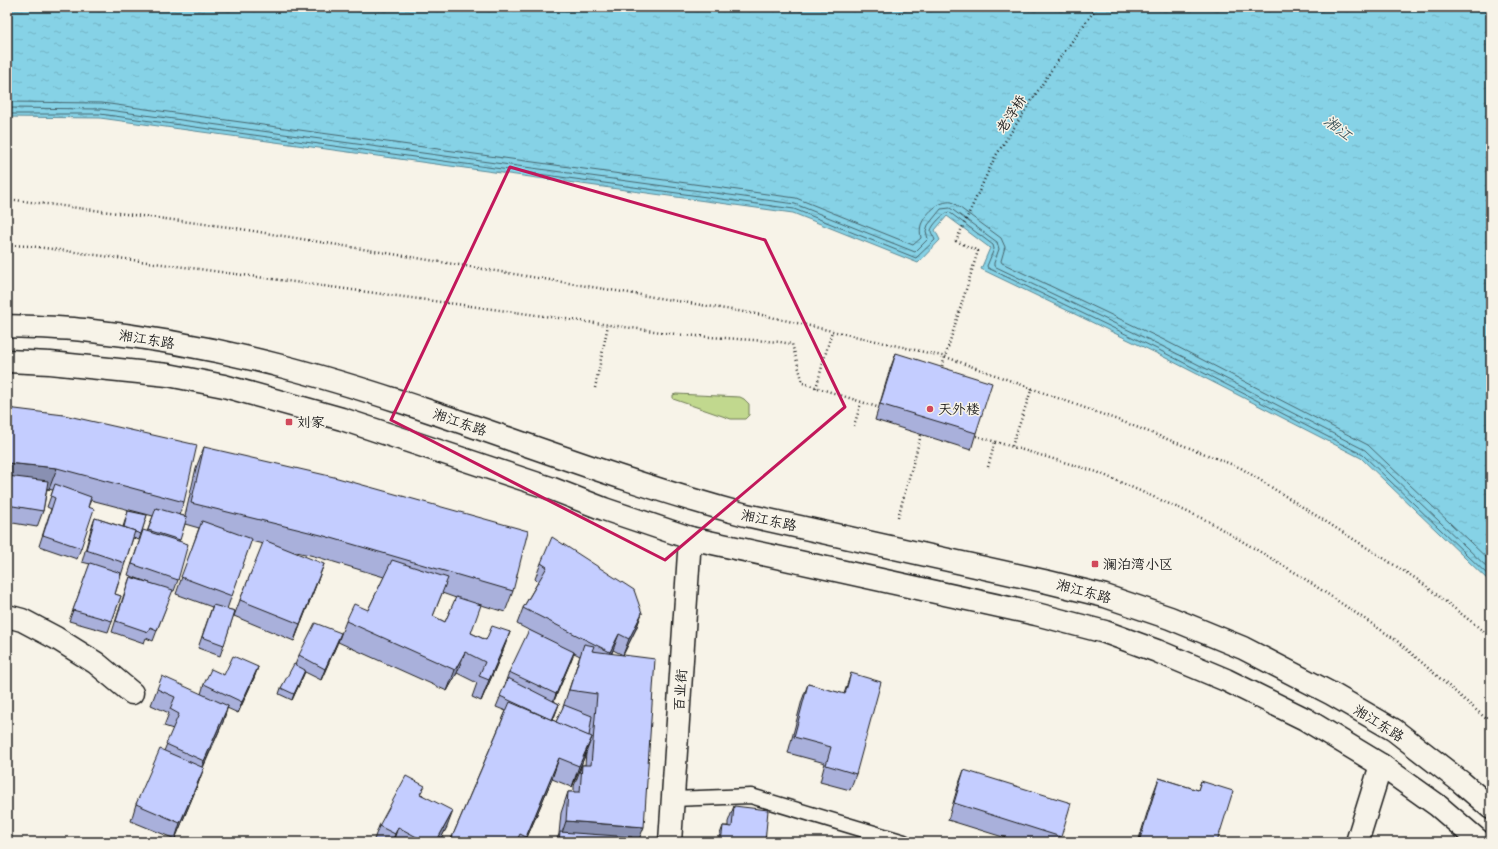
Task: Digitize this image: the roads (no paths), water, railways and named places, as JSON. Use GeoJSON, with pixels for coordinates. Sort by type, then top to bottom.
{"type":"FeatureCollection","features":[{"type":"Feature","properties":{"kind":"main road","name":"湘江东路"},"geometry":{"type":"LineString","coordinates":[[7,326],[82,329],[144,338],[211,349],[281,366],[414,406],[602,472],[697,502],[746,515],[1106,596],[1170,618],[1243,648],[1320,687],[1394,730],[1461,782],[1491,808]]}},
{"type":"Feature","properties":{"kind":"main road"},"geometry":{"type":"LineString","coordinates":[[7,361],[50,363],[168,375],[224,386],[346,421],[550,488],[604,509],[690,538],[1036,614],[1105,632],[1226,680],[1305,719],[1381,765],[1437,805],[1480,842]]}},
{"type":"Feature","properties":{"kind":"main road","name":"百业街"},"geometry":{"type":"LineString","coordinates":[[670,842],[690,538]]}},
{"type":"Feature","properties":{"kind":"main road"},"geometry":{"type":"LineString","coordinates":[[7,616],[22,620],[90,658],[132,693]]}},
{"type":"Feature","properties":{"kind":"main road"},"geometry":{"type":"LineString","coordinates":[[1357,842],[1381,765]]}},
{"type":"Feature","properties":{"kind":"lane"},"geometry":{"type":"LineString","coordinates":[[673,799],[751,796],[904,842]]}},
{"type":"Feature","properties":{"kind":"water","name":"湘江"},"geometry":{"type":"Polygon","coordinates":[[[7,7],[1491,7],[1491,583],[1361,458],[1158,354],[981,269],[990,248],[947,216],[935,230],[940,240],[918,263],[793,213],[100,118],[7,117],[7,7]]]}},
{"type":"Feature","properties":{"kind":"place","name":"天外楼"},"geometry":{"type":"Point","coordinates":[930,409]}},
{"type":"Feature","properties":{"kind":"place","name":"刘家"},"geometry":{"type":"Point","coordinates":[289,422]}},
{"type":"Feature","properties":{"kind":"place","name":"澜泊湾小区"},"geometry":{"type":"Point","coordinates":[1095,564]}}]}
